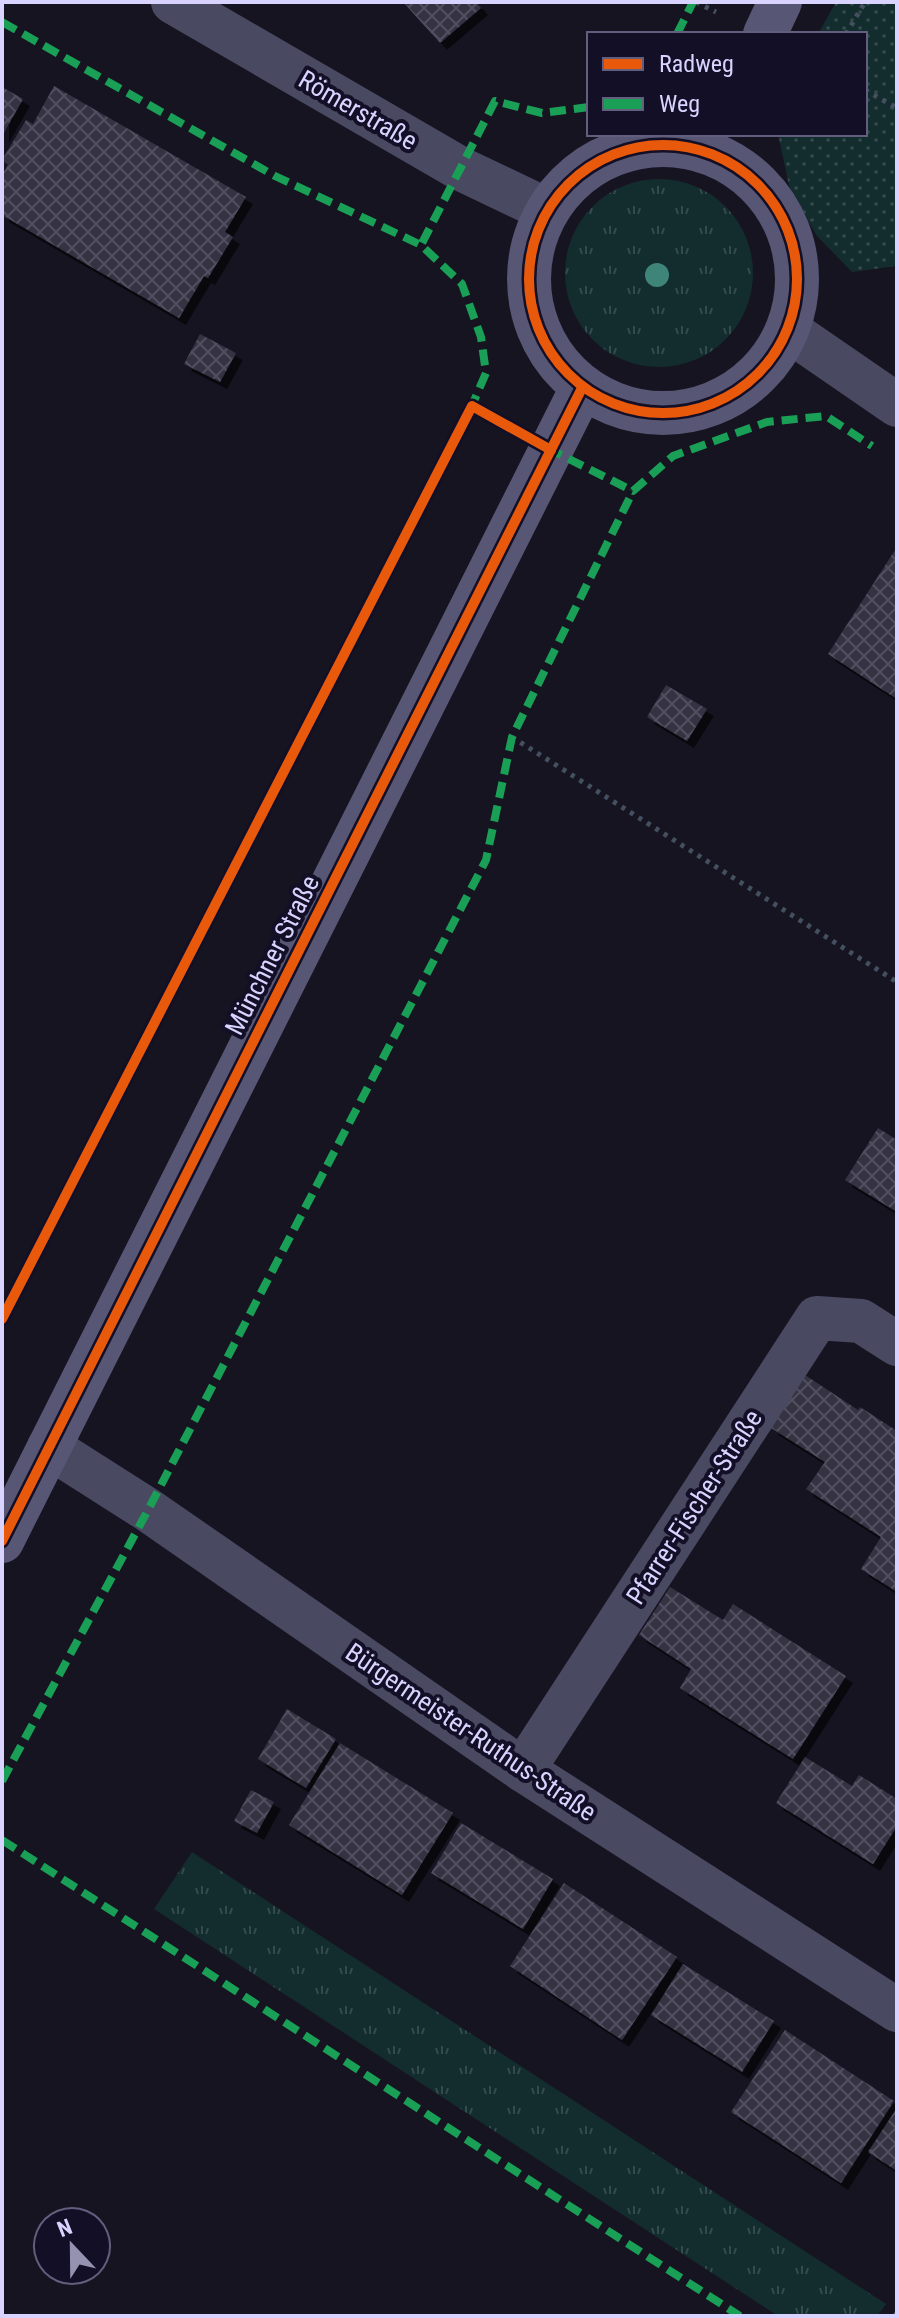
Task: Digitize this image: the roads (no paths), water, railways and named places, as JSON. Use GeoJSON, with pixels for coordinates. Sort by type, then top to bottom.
{"type":"FeatureCollection","features":[{"type":"Feature","properties":{"kind":"street","name":"Römerstraße"},"geometry":{"type":"LineString","coordinates":[[173,2],[461,169],[547,210]]}},
{"type":"Feature","properties":{"kind":"street"},"geometry":{"type":"LineString","coordinates":[[766,32],[780,2]]}},
{"type":"Feature","properties":{"kind":"street"},"geometry":{"type":"LineString","coordinates":[[710,142],[746,172],[776,204],[794,243],[798,288],[788,330],[767,365],[737,392],[700,409],[659,415],[618,407],[582,388],[554,361],[535,326],[527,286],[531,246],[547,210],[577,175],[616,153],[661,143],[710,142]]}},
{"type":"Feature","properties":{"kind":"street"},"geometry":{"type":"LineString","coordinates":[[788,330],[897,405]]}},
{"type":"Feature","properties":{"kind":"street","name":"Münchner Straße"},"geometry":{"type":"LineString","coordinates":[[2,1541],[582,388]]}},
{"type":"Feature","properties":{"kind":"street","name":"Pfarrer-Fischer-Straße"},"geometry":{"type":"LineString","coordinates":[[523,1770],[817,1318],[861,1321],[897,1344]]}},
{"type":"Feature","properties":{"kind":"street","name":"Bürgermeister-Ruthus-Straße"},"geometry":{"type":"LineString","coordinates":[[49,1447],[148,1510],[523,1770],[897,2010]]}}]}
